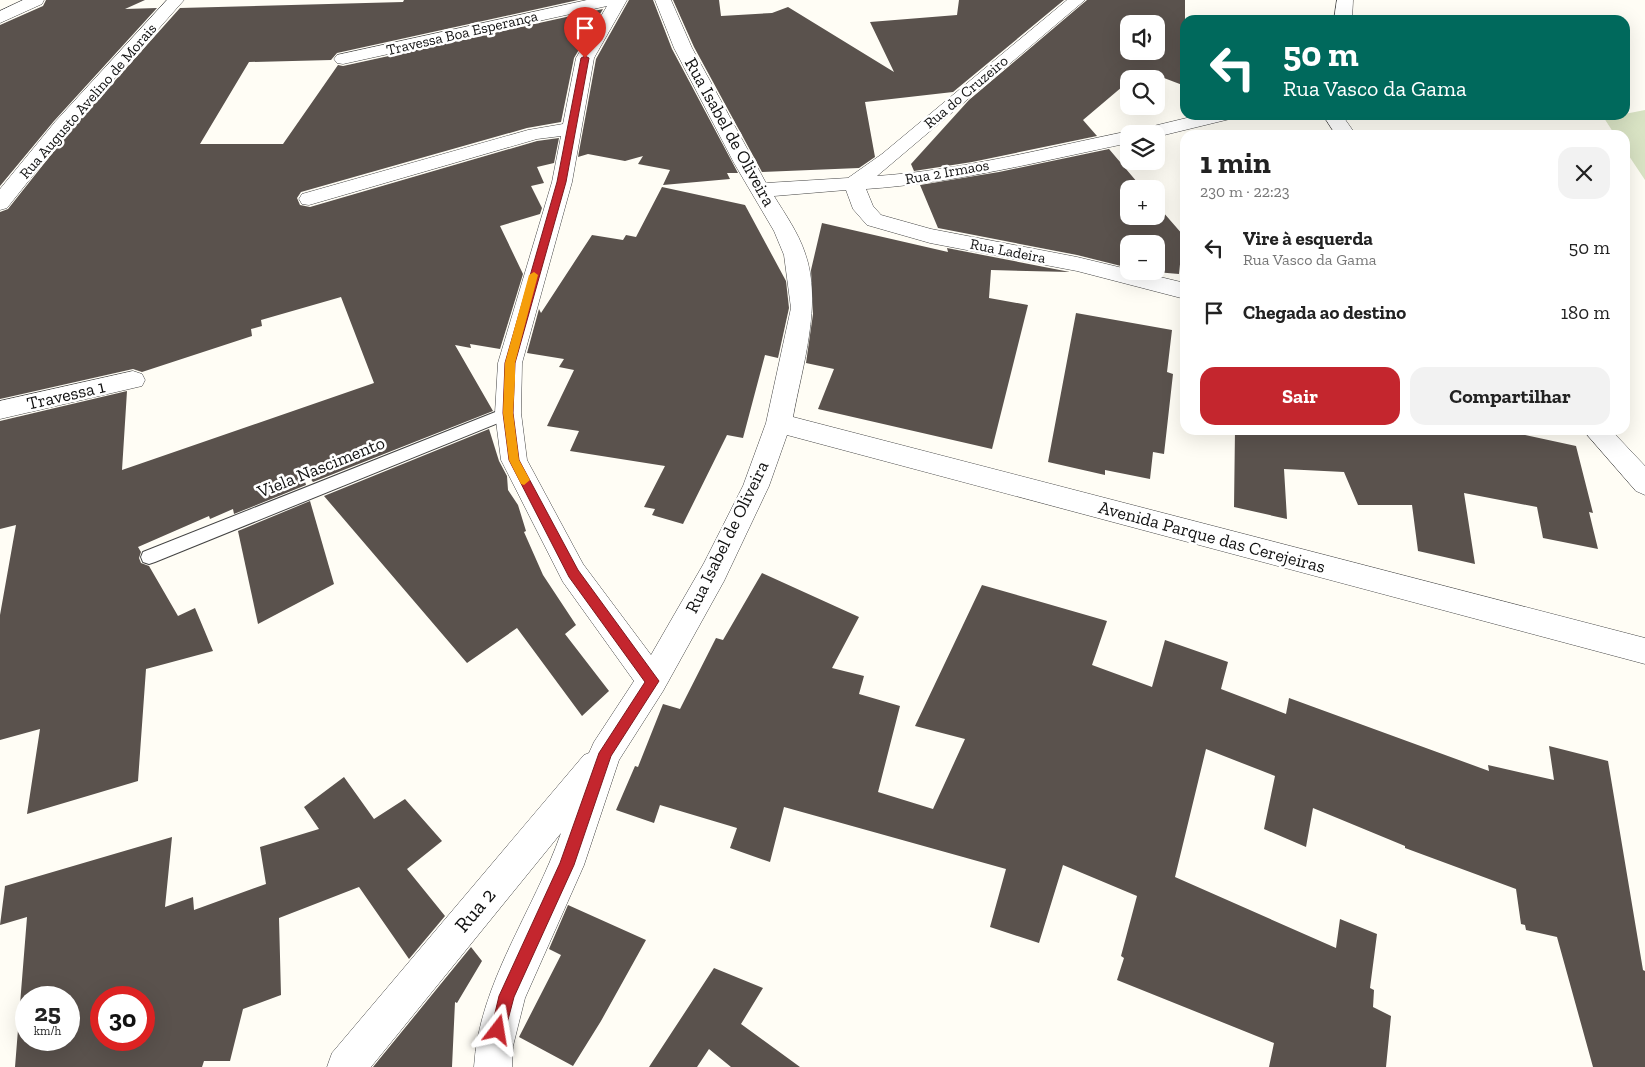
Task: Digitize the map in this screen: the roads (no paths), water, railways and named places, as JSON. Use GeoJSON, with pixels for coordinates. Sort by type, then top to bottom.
{"type":"FeatureCollection","features":[{"type":"Feature","properties":{"kind":"street"},"geometry":{"type":"LineString","coordinates":[[0,18],[36,0]]}},
{"type":"Feature","properties":{"kind":"street","name":"Rua Augusto Avelino de Morais"},"geometry":{"type":"LineString","coordinates":[[0,203],[62,126],[176,0]]}},
{"type":"Feature","properties":{"kind":"street","name":"Travessa Boa Esperança"},"geometry":{"type":"LineString","coordinates":[[343,59],[610,0]]}},
{"type":"Feature","properties":{"kind":"street"},"geometry":{"type":"LineString","coordinates":[[619,0],[585,58],[562,182],[510,363],[508,413],[514,460],[573,573],[652,681]]}},
{"type":"Feature","properties":{"kind":"street","name":"Rua Isabel de Oliveira"},"geometry":{"type":"LineString","coordinates":[[493,1067],[494,1046],[507,996],[567,865],[605,753],[652,681],[714,572],[756,486],[779,423],[802,308],[795,255],[785,231],[744,163],[683,48],[663,0]]}},
{"type":"Feature","properties":{"kind":"street","name":"Rua do Cruzeiro"},"geometry":{"type":"LineString","coordinates":[[854,183],[889,158],[1076,0]]}},
{"type":"Feature","properties":{"kind":"street"},"geometry":{"type":"LineString","coordinates":[[1344,15],[1345,0]]}},
{"type":"Feature","properties":{"kind":"street"},"geometry":{"type":"LineString","coordinates":[[1165,129],[1202,120]]}},
{"type":"Feature","properties":{"kind":"street"},"geometry":{"type":"LineString","coordinates":[[309,199],[447,161],[535,134],[571,129]]}},
{"type":"Feature","properties":{"kind":"street","name":"Rua 2 Irmaos"},"geometry":{"type":"LineString","coordinates":[[762,190],[906,180],[962,171],[1120,139]]}},
{"type":"Feature","properties":{"kind":"street","name":"Rua Ladeira"},"geometry":{"type":"LineString","coordinates":[[854,183],[863,209],[874,220],[930,236],[1077,264],[1180,290]]}},
{"type":"Feature","properties":{"kind":"street","name":"Travessa 1"},"geometry":{"type":"LineString","coordinates":[[0,410],[133,380]]}},
{"type":"Feature","properties":{"kind":"street","name":"Avenida Parque das Cerejeiras"},"geometry":{"type":"LineString","coordinates":[[779,423],[1645,651]]}},
{"type":"Feature","properties":{"kind":"street"},"geometry":{"type":"LineString","coordinates":[[1601,435],[1645,484]]}},
{"type":"Feature","properties":{"kind":"street","name":"Rua 2"},"geometry":{"type":"LineString","coordinates":[[346,1067],[605,753]]}},
{"type":"Feature","properties":{"kind":"lane","name":"Viela Nascimento"},"geometry":{"type":"LineString","coordinates":[[149,557],[508,413]]}}]}
